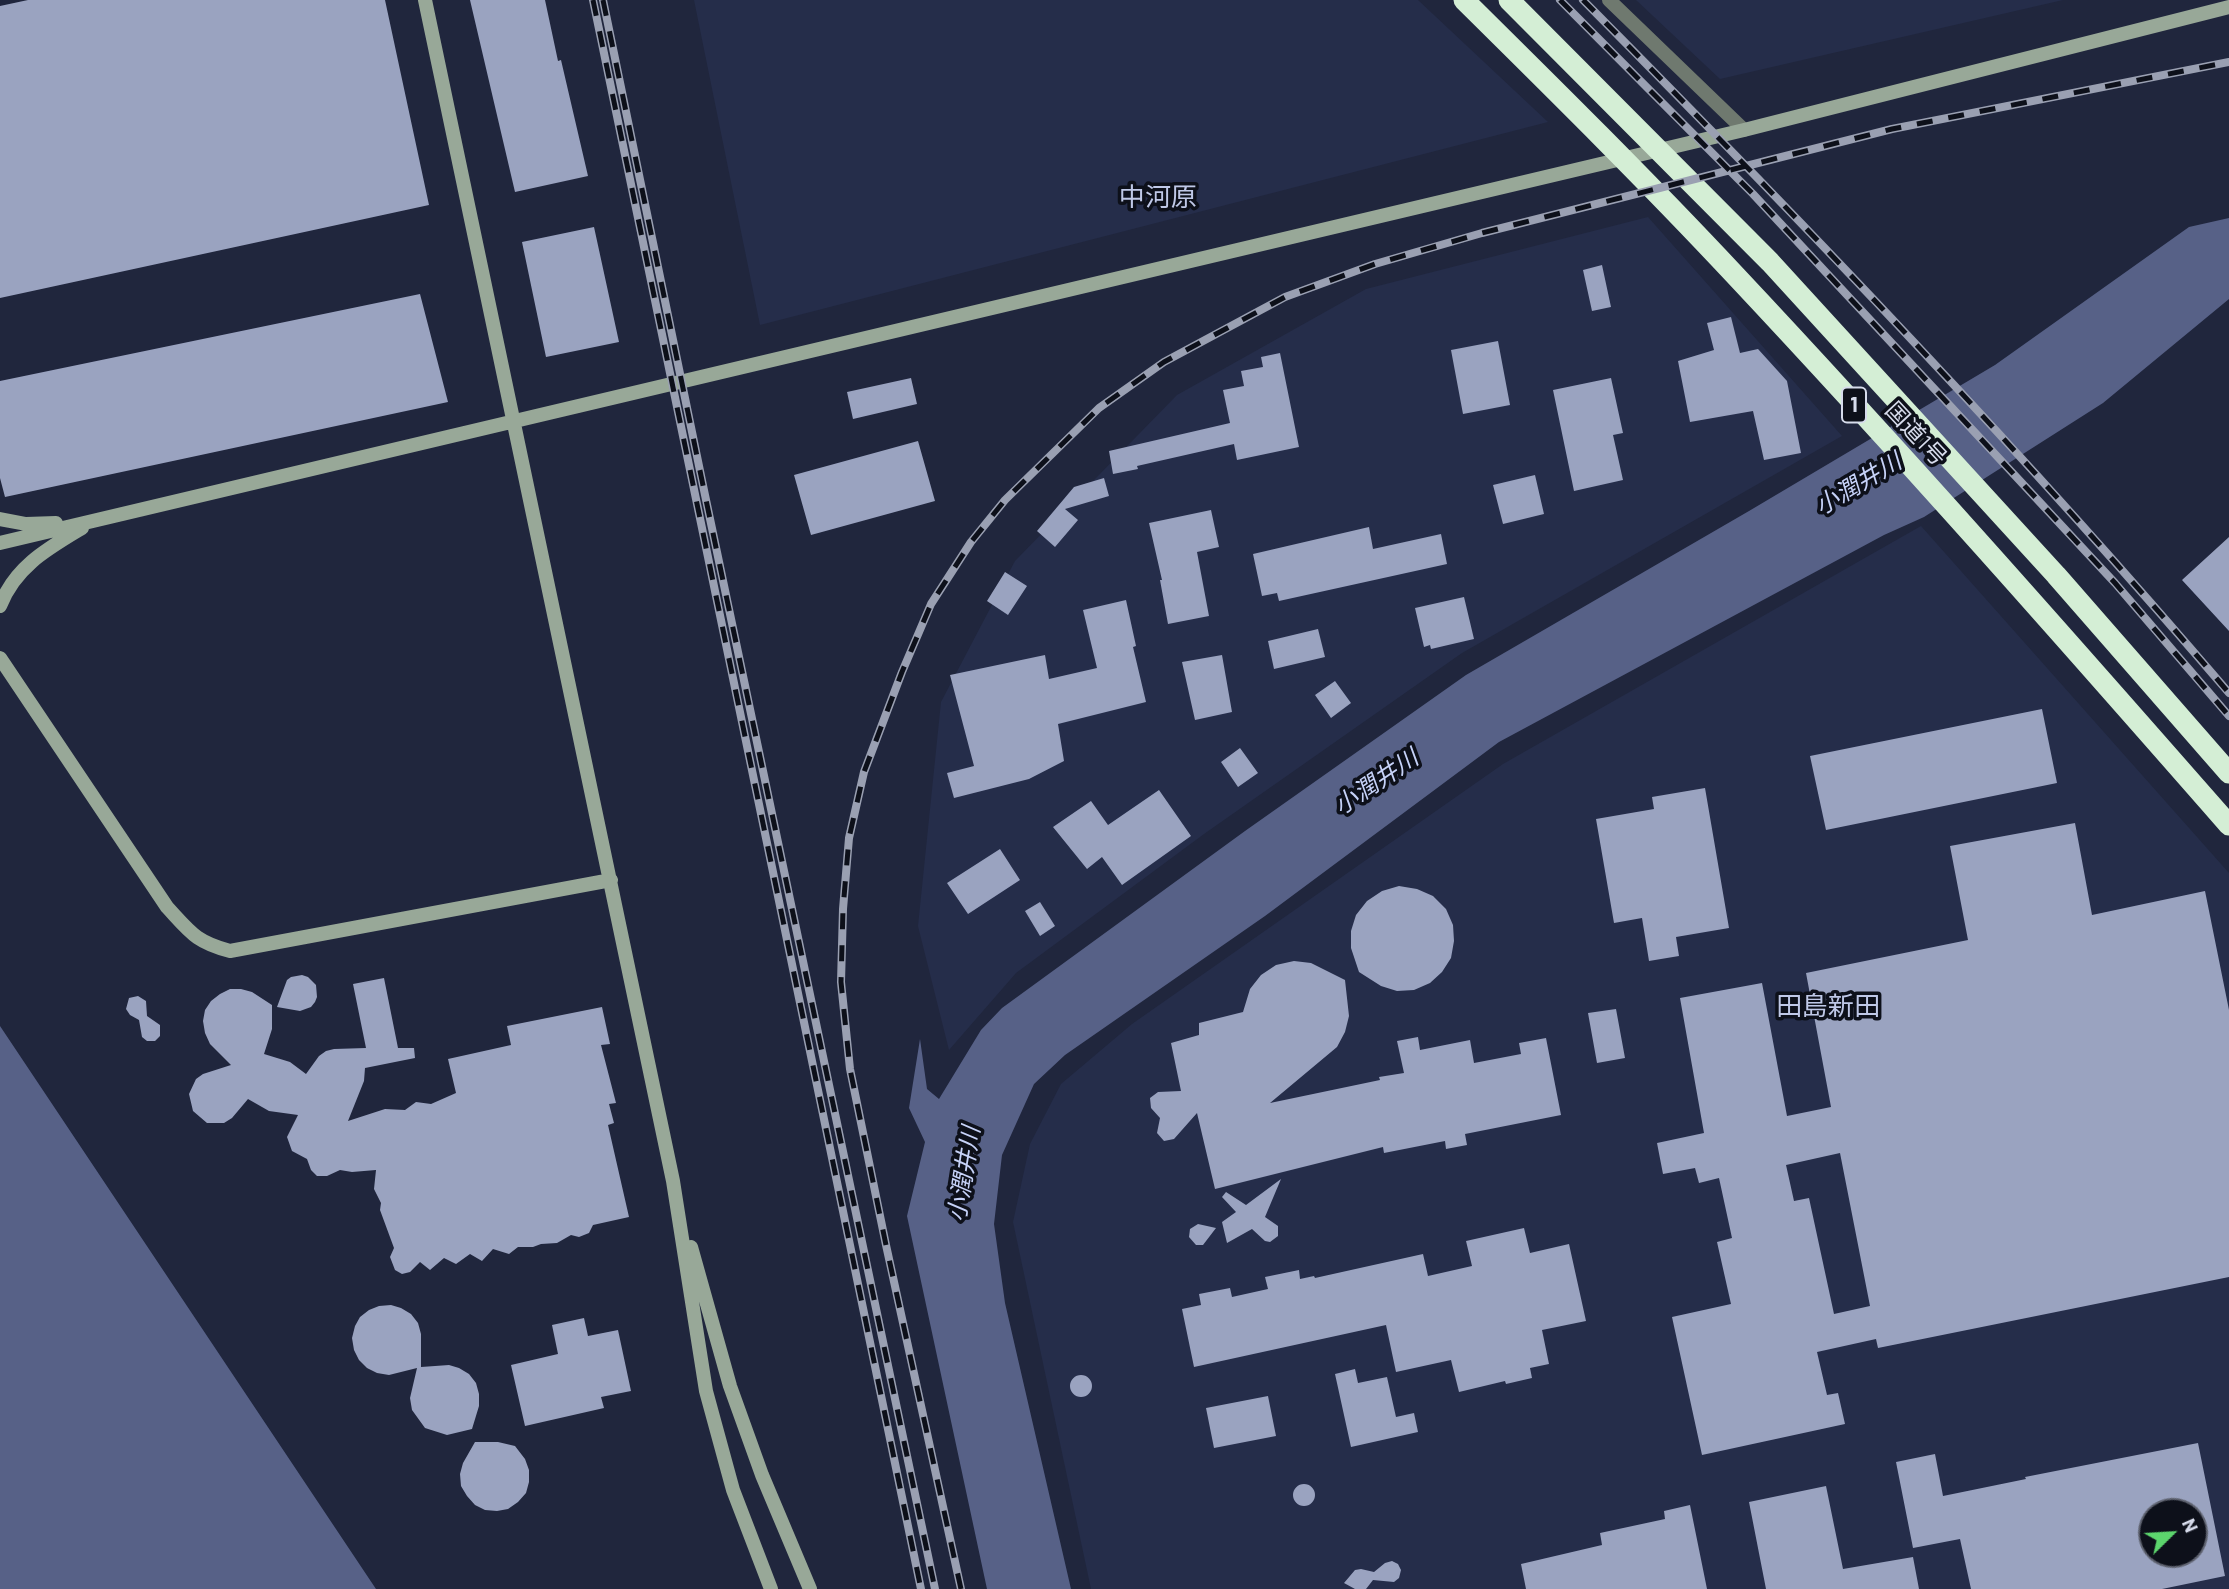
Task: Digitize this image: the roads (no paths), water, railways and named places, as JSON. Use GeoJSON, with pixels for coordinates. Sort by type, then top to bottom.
{"type":"FeatureCollection","features":[{"type":"Feature","properties":{"kind":"highway","name":"国道1号"},"geometry":{"type":"LineString","coordinates":[[1464,0],[1733,272],[2018,584],[2229,825]]}},
{"type":"Feature","properties":{"kind":"highway","name":"国道1号"},"geometry":{"type":"LineString","coordinates":[[1509,0],[1770,262],[2047,565],[2229,773]]}},
{"type":"Feature","properties":{"kind":"street"},"geometry":{"type":"LineString","coordinates":[[425,0],[673,1181],[706,1391],[733,1490],[771,1589]]}},
{"type":"Feature","properties":{"kind":"street"},"geometry":{"type":"LineString","coordinates":[[1609,0],[1744,130]]}},
{"type":"Feature","properties":{"kind":"street"},"geometry":{"type":"LineString","coordinates":[[0,543],[1744,130],[2229,7]]}},
{"type":"Feature","properties":{"kind":"street"},"geometry":{"type":"LineString","coordinates":[[0,519],[26,524],[95,520]]}},
{"type":"Feature","properties":{"kind":"street"},"geometry":{"type":"LineString","coordinates":[[0,606],[7,590],[22,569],[47,549],[95,520]]}},
{"type":"Feature","properties":{"kind":"street"},"geometry":{"type":"LineString","coordinates":[[0,658],[167,907],[206,945],[230,951],[611,880]]}},
{"type":"Feature","properties":{"kind":"street"},"geometry":{"type":"LineString","coordinates":[[673,1181],[730,1386],[762,1475],[810,1589]]}},
{"type":"Feature","properties":{"kind":"water","name":"小潤井川"},"geometry":{"type":"Polygon","coordinates":[[[2229,218],[2229,299],[2103,403],[1924,517],[1884,535],[1499,742],[1265,916],[1065,1055],[1034,1084],[1002,1155],[994,1224],[1005,1303],[1071,1589],[987,1589],[907,1216],[925,1142],[909,1108],[920,1039],[927,1089],[939,1099],[981,1030],[1002,1008],[1245,831],[1466,675],[1995,365],[2189,227],[2229,218]]]}},
{"type":"Feature","properties":{"kind":"water"},"geometry":{"type":"Polygon","coordinates":[[[0,1026],[376,1589],[0,1589],[0,1026]]]}},
{"type":"Feature","properties":{"kind":"railway"},"geometry":{"type":"LineString","coordinates":[[593,0],[921,1589]]}},
{"type":"Feature","properties":{"kind":"railway"},"geometry":{"type":"LineString","coordinates":[[603,0],[935,1589]]}},
{"type":"Feature","properties":{"kind":"railway"},"geometry":{"type":"LineString","coordinates":[[1560,0],[1753,194],[2115,583],[2229,716]]}},
{"type":"Feature","properties":{"kind":"railway"},"geometry":{"type":"LineString","coordinates":[[1583,0],[1912,340],[2073,515],[2229,693]]}},
{"type":"Feature","properties":{"kind":"railway"},"geometry":{"type":"LineString","coordinates":[[961,1589],[850,1069],[841,982],[843,909],[849,838],[864,772],[902,672],[931,604],[971,542],[1005,500],[1099,408],[1164,362],[1285,297],[1375,264],[1482,233],[1892,129],[2229,62]]}},
{"type":"Feature","properties":{"kind":"district","name":"中河原"},"geometry":{"type":"Point","coordinates":[1158,197]}},
{"type":"Feature","properties":{"kind":"district","name":"田島新田"},"geometry":{"type":"Point","coordinates":[1828,1006]}}]}
